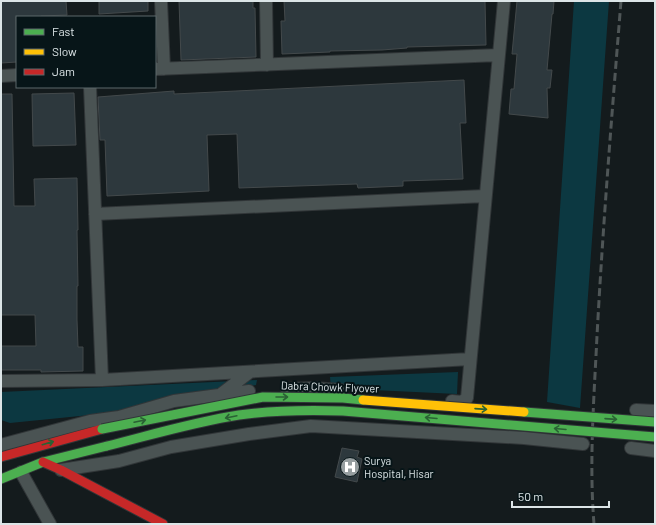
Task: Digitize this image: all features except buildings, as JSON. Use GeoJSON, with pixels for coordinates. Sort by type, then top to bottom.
{"type":"FeatureCollection","features":[{"type":"Feature","properties":{"kind":"main road","name":"Dabra Chowk Flyover"},"geometry":{"type":"LineString","coordinates":[[1,457],[102,429],[263,397],[343,398],[655,422]]}},
{"type":"Feature","properties":{"kind":"main road"},"geometry":{"type":"LineString","coordinates":[[1,479],[43,462],[180,428],[239,415],[282,411],[343,411],[655,437]]}},
{"type":"Feature","properties":{"kind":"main road"},"geometry":{"type":"LineString","coordinates":[[1,447],[10,454],[20,472]]}},
{"type":"Feature","properties":{"kind":"main road"},"geometry":{"type":"LineString","coordinates":[[43,462],[163,524]]}},
{"type":"Feature","properties":{"kind":"street"},"geometry":{"type":"LineString","coordinates":[[162,1],[159,69],[499,55]]}},
{"type":"Feature","properties":{"kind":"street"},"geometry":{"type":"LineString","coordinates":[[266,1],[267,65]]}},
{"type":"Feature","properties":{"kind":"street"},"geometry":{"type":"LineString","coordinates":[[1,447],[90,422],[119,417],[174,401],[252,391],[313,388],[462,402],[467,398],[504,1]]}},
{"type":"Feature","properties":{"kind":"street"},"geometry":{"type":"LineString","coordinates":[[1,76],[16,75]]}},
{"type":"Feature","properties":{"kind":"street"},"geometry":{"type":"LineString","coordinates":[[90,88],[102,380]]}},
{"type":"Feature","properties":{"kind":"street"},"geometry":{"type":"LineString","coordinates":[[95,214],[485,196]]}},
{"type":"Feature","properties":{"kind":"street"},"geometry":{"type":"LineString","coordinates":[[1,381],[102,380],[470,359]]}},
{"type":"Feature","properties":{"kind":"street"},"geometry":{"type":"LineString","coordinates":[[220,395],[250,372]]}},
{"type":"Feature","properties":{"kind":"street"},"geometry":{"type":"LineString","coordinates":[[636,410],[655,411]]}},
{"type":"Feature","properties":{"kind":"street"},"geometry":{"type":"LineString","coordinates":[[61,470],[119,461],[171,448],[242,435],[311,426],[500,437],[583,444]]}},
{"type":"Feature","properties":{"kind":"street"},"geometry":{"type":"LineString","coordinates":[[631,448],[655,451]]}},
{"type":"Feature","properties":{"kind":"street"},"geometry":{"type":"LineString","coordinates":[[20,472],[50,524]]}},
{"type":"Feature","properties":{"kind":"shaded area"},"geometry":{"type":"Polygon","coordinates":[[[574,1],[609,1],[580,408],[547,402],[574,1]]]}},
{"type":"Feature","properties":{"kind":"shaded area"},"geometry":{"type":"Polygon","coordinates":[[[458,372],[457,394],[331,388],[330,377],[458,372]]]}},
{"type":"Feature","properties":{"kind":"shaded area"},"geometry":{"type":"Polygon","coordinates":[[[257,380],[256,385],[110,413],[10,423],[1,420],[1,392],[257,380]]]}},
{"type":"Feature","properties":{"kind":"railway"},"geometry":{"type":"LineString","coordinates":[[594,524],[592,430],[599,294],[621,1]]}},
{"type":"Feature","properties":{"kind":"traffic: fast"},"geometry":{"type":"LineString","coordinates":[[102,429],[263,397],[343,398],[363,400]]}},
{"type":"Feature","properties":{"kind":"traffic: fast"},"geometry":{"type":"LineString","coordinates":[[107,446],[222,418],[278,411],[343,411],[655,437]]}},
{"type":"Feature","properties":{"kind":"traffic: fast"},"geometry":{"type":"LineString","coordinates":[[524,412],[655,422]]}},
{"type":"Feature","properties":{"kind":"traffic: fast"},"geometry":{"type":"LineString","coordinates":[[1,479],[43,462],[107,446]]}},
{"type":"Feature","properties":{"kind":"traffic: jam"},"geometry":{"type":"LineString","coordinates":[[1,457],[102,429]]}},
{"type":"Feature","properties":{"kind":"traffic: jam"},"geometry":{"type":"LineString","coordinates":[[43,462],[163,524]]}},
{"type":"Feature","properties":{"kind":"traffic: slow"},"geometry":{"type":"LineString","coordinates":[[363,400],[524,412]]}},
{"type":"Feature","properties":{"kind":"place","name":"Surya Hospital, Hisar"},"geometry":{"type":"Point","coordinates":[350,467]}}]}
